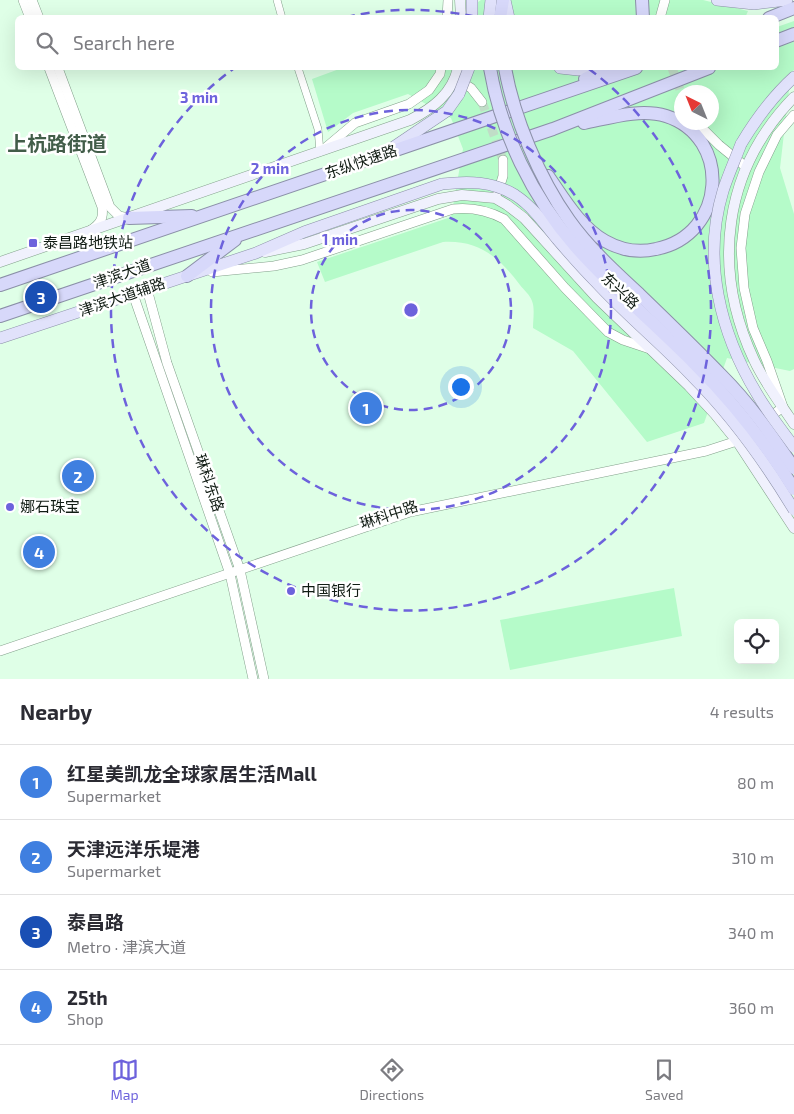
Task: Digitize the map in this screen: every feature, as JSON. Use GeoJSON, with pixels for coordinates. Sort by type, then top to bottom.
{"type":"FeatureCollection","features":[{"type":"Feature","properties":{"kind":"highway"},"geometry":{"type":"LineString","coordinates":[[501,15],[504,0]]}},
{"type":"Feature","properties":{"kind":"highway"},"geometry":{"type":"LineString","coordinates":[[642,0],[643,15]]}},
{"type":"Feature","properties":{"kind":"highway"},"geometry":{"type":"LineString","coordinates":[[776,15],[794,8]]}},
{"type":"Feature","properties":{"kind":"highway"},"geometry":{"type":"LineString","coordinates":[[779,40],[794,34]]}},
{"type":"Feature","properties":{"kind":"highway","name":"东兴路"},"geometry":{"type":"LineString","coordinates":[[490,70],[498,104],[509,137],[527,176],[547,208],[575,246],[696,364],[722,392],[766,447],[794,489]]}},
{"type":"Feature","properties":{"kind":"highway","name":"东兴路"},"geometry":{"type":"LineString","coordinates":[[505,70],[512,99],[530,147],[559,205],[579,233],[608,264],[724,377],[761,421],[794,468]]}},
{"type":"Feature","properties":{"kind":"highway"},"geometry":{"type":"LineString","coordinates":[[547,99],[603,70]]}},
{"type":"Feature","properties":{"kind":"highway","name":"东纵快速路"},"geometry":{"type":"LineString","coordinates":[[0,285],[630,70]]}},
{"type":"Feature","properties":{"kind":"highway","name":"东纵快速路"},"geometry":{"type":"LineString","coordinates":[[245,233],[553,129],[704,70]]}},
{"type":"Feature","properties":{"kind":"highway"},"geometry":{"type":"LineString","coordinates":[[530,147],[546,174],[582,221],[605,241],[624,248],[642,251],[651,250],[674,244],[686,238],[695,230],[707,208],[713,186],[710,162],[701,142],[685,127],[666,116],[654,114],[628,115],[553,129]]}},
{"type":"Feature","properties":{"kind":"highway"},"geometry":{"type":"LineString","coordinates":[[129,218],[207,215]]}},
{"type":"Feature","properties":{"kind":"highway"},"geometry":{"type":"LineString","coordinates":[[187,276],[245,233]]}},
{"type":"Feature","properties":{"kind":"highway","name":"津滨大道"},"geometry":{"type":"LineString","coordinates":[[0,316],[245,233]]}},
{"type":"Feature","properties":{"kind":"main road"},"geometry":{"type":"LineString","coordinates":[[460,0],[460,15]]}},
{"type":"Feature","properties":{"kind":"main road"},"geometry":{"type":"LineString","coordinates":[[472,0],[472,15]]}},
{"type":"Feature","properties":{"kind":"main road"},"geometry":{"type":"LineString","coordinates":[[482,0],[484,15]]}},
{"type":"Feature","properties":{"kind":"main road"},"geometry":{"type":"LineString","coordinates":[[489,15],[491,0]]}},
{"type":"Feature","properties":{"kind":"main road"},"geometry":{"type":"LineString","coordinates":[[504,0],[508,15]]}},
{"type":"Feature","properties":{"kind":"main road"},"geometry":{"type":"LineString","coordinates":[[717,0],[743,4],[787,0]]}},
{"type":"Feature","properties":{"kind":"main road"},"geometry":{"type":"LineString","coordinates":[[730,0],[743,4]]}},
{"type":"Feature","properties":{"kind":"main road"},"geometry":{"type":"LineString","coordinates":[[0,262],[410,120],[438,103],[448,92],[456,78],[458,70]]}},
{"type":"Feature","properties":{"kind":"main road"},"geometry":{"type":"LineString","coordinates":[[379,156],[447,111],[459,94],[468,70]]}},
{"type":"Feature","properties":{"kind":"main road"},"geometry":{"type":"LineString","coordinates":[[794,77],[763,110],[741,144],[723,192],[718,214],[714,250],[716,284],[725,325],[735,353],[758,396],[794,447]]}},
{"type":"Feature","properties":{"kind":"main road"},"geometry":{"type":"LineString","coordinates":[[794,96],[769,126],[755,147],[746,167],[733,209],[728,242],[729,270],[737,316],[742,332],[759,369],[794,424]]}},
{"type":"Feature","properties":{"kind":"main road","name":"津滨大道辅路"},"geometry":{"type":"LineString","coordinates":[[0,338],[256,253],[304,232],[442,184],[459,182],[490,184],[516,196],[535,212],[576,261],[614,302],[693,376],[731,418],[771,473],[794,510]]}},
{"type":"Feature","properties":{"kind":"main road"},"geometry":{"type":"LineString","coordinates":[[256,253],[304,244],[438,199],[462,195],[495,198],[508,205],[524,218],[597,298],[725,422],[742,427],[753,425],[781,404]]}},
{"type":"Feature","properties":{"kind":"main road"},"geometry":{"type":"LineString","coordinates":[[716,414],[735,438],[794,528]]}},
{"type":"Feature","properties":{"kind":"street"},"geometry":{"type":"LineString","coordinates":[[23,0],[29,15]]}},
{"type":"Feature","properties":{"kind":"street"},"geometry":{"type":"LineString","coordinates":[[32,0],[38,15]]}},
{"type":"Feature","properties":{"kind":"street"},"geometry":{"type":"LineString","coordinates":[[277,0],[281,15]]}},
{"type":"Feature","properties":{"kind":"street"},"geometry":{"type":"LineString","coordinates":[[447,15],[448,0]]}},
{"type":"Feature","properties":{"kind":"street"},"geometry":{"type":"LineString","coordinates":[[661,15],[665,0]]}},
{"type":"Feature","properties":{"kind":"street"},"geometry":{"type":"LineString","coordinates":[[50,70],[102,207],[102,220],[87,233]]}},
{"type":"Feature","properties":{"kind":"street"},"geometry":{"type":"LineString","coordinates":[[59,70],[110,207],[119,216],[129,218]]}},
{"type":"Feature","properties":{"kind":"street"},"geometry":{"type":"LineString","coordinates":[[299,70],[318,129],[320,152]]}},
{"type":"Feature","properties":{"kind":"street"},"geometry":{"type":"LineString","coordinates":[[320,152],[356,123],[409,104],[429,90],[441,70]]}},
{"type":"Feature","properties":{"kind":"street"},"geometry":{"type":"LineString","coordinates":[[456,78],[471,88],[482,102]]}},
{"type":"Feature","properties":{"kind":"street"},"geometry":{"type":"LineString","coordinates":[[735,438],[781,404],[767,361],[753,328],[744,288],[741,248],[745,214],[759,172],[777,135],[794,115]]}},
{"type":"Feature","properties":{"kind":"street"},"geometry":{"type":"LineString","coordinates":[[704,130],[746,167]]}},
{"type":"Feature","properties":{"kind":"street"},"geometry":{"type":"LineString","coordinates":[[495,198],[503,176],[503,160]]}},
{"type":"Feature","properties":{"kind":"street"},"geometry":{"type":"LineString","coordinates":[[187,276],[230,269],[274,266],[302,260],[453,210],[474,208],[494,214],[508,224],[565,288],[608,332],[623,340],[650,349]]}},
{"type":"Feature","properties":{"kind":"street","name":"琳科东路"},"geometry":{"type":"LineString","coordinates":[[147,289],[167,363],[239,568],[264,679]]}},
{"type":"Feature","properties":{"kind":"street","name":"琳科东路"},"geometry":{"type":"LineString","coordinates":[[132,294],[229,571],[253,679]]}},
{"type":"Feature","properties":{"kind":"street","name":"琳科中路"},"geometry":{"type":"LineString","coordinates":[[0,646],[239,568],[407,508],[700,448],[735,438],[742,427]]}},
{"type":"Feature","properties":{"kind":"street","name":"琳科中路"},"geometry":{"type":"LineString","coordinates":[[0,651],[229,571]]}},
{"type":"Feature","properties":{"kind":"green space"},"geometry":{"type":"Polygon","coordinates":[[[481,0],[703,0],[748,11],[746,15],[458,15],[481,0]]]}},
{"type":"Feature","properties":{"kind":"green space"},"geometry":{"type":"Polygon","coordinates":[[[794,21],[794,70],[791,73],[780,168],[794,214],[794,369],[790,371],[727,358],[704,423],[647,442],[573,351],[533,328],[533,307],[530,297],[504,266],[478,247],[456,242],[443,242],[325,282],[317,262],[451,217],[463,149],[451,118],[408,94],[353,113],[328,132],[312,79],[337,70],[779,70],[779,26],[794,21]]]}},
{"type":"Feature","properties":{"kind":"green space"},"geometry":{"type":"Polygon","coordinates":[[[674,588],[682,636],[510,670],[500,620],[674,588]]]}},
{"type":"Feature","properties":{"kind":"tunnel"},"geometry":{"type":"LineString","coordinates":[[673,70],[678,85]]}},
{"type":"Feature","properties":{"kind":"tunnel"},"geometry":{"type":"LineString","coordinates":[[482,102],[503,160]]}},
{"type":"Feature","properties":{"kind":"place","name":"泰昌路地铁站"},"geometry":{"type":"Point","coordinates":[33,243]}},
{"type":"Feature","properties":{"kind":"place","name":"泰昌路"},"geometry":{"type":"Point","coordinates":[41,297]}},
{"type":"Feature","properties":{"kind":"place","name":"红星美凯龙全球家居生活Mall"},"geometry":{"type":"Point","coordinates":[366,408]}},
{"type":"Feature","properties":{"kind":"place","name":"天津远洋乐堤港"},"geometry":{"type":"Point","coordinates":[78,476]}},
{"type":"Feature","properties":{"kind":"place","name":"娜石珠宝"},"geometry":{"type":"Point","coordinates":[10,507]}},
{"type":"Feature","properties":{"kind":"place","name":"25th"},"geometry":{"type":"Point","coordinates":[39,552]}},
{"type":"Feature","properties":{"kind":"place","name":"中国银行"},"geometry":{"type":"Point","coordinates":[291,591]}},
{"type":"Feature","properties":{"kind":"district","name":"上杭路街道"},"geometry":{"type":"Point","coordinates":[57,144]}}]}
